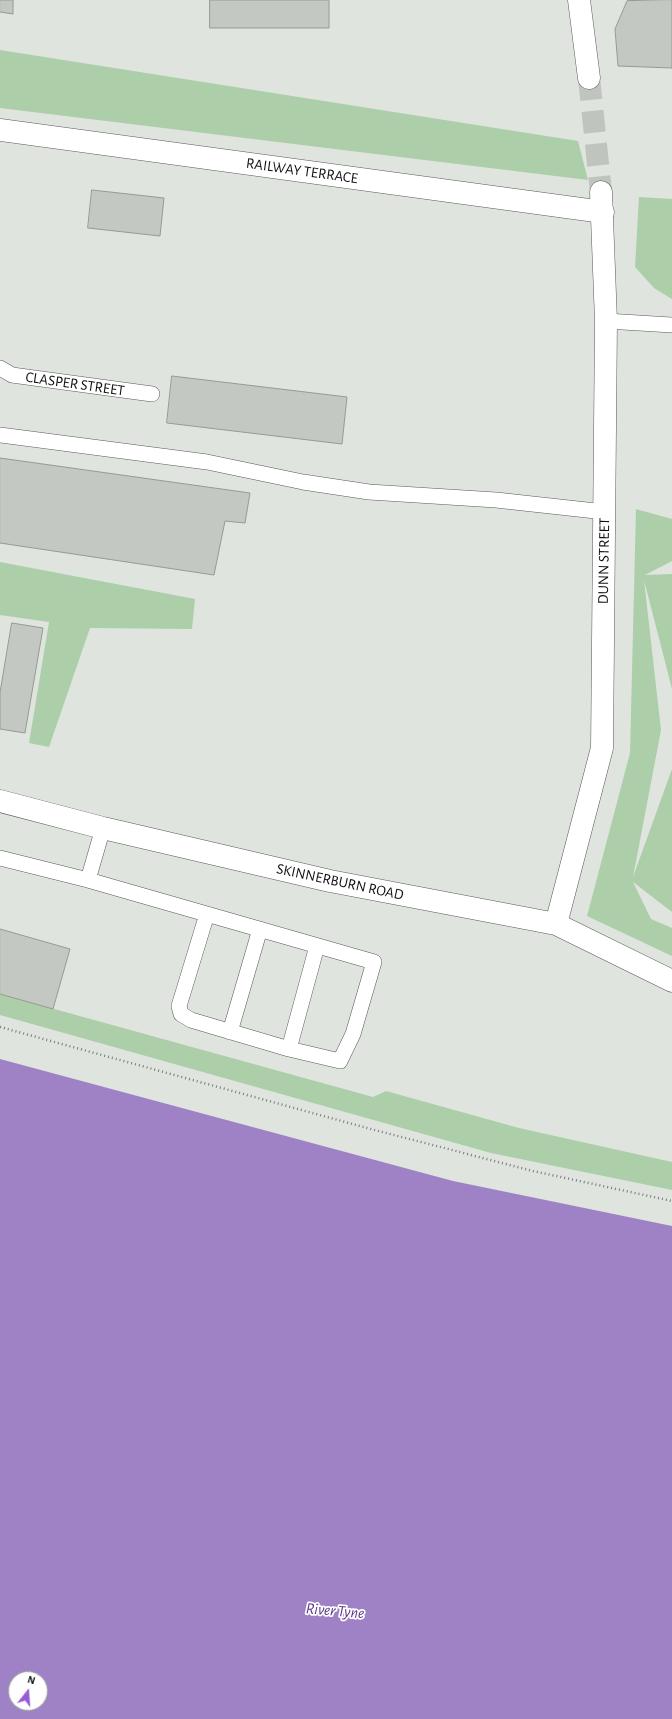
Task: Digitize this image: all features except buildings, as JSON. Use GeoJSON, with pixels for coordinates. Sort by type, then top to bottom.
{"type":"FeatureCollection","features":[{"type":"Feature","properties":{"kind":"street"},"geometry":{"type":"LineString","coordinates":[[579,0],[589,78]]}},
{"type":"Feature","properties":{"kind":"street","name":"RAILWAY TERRACE"},"geometry":{"type":"LineString","coordinates":[[0,130],[602,202]]}},
{"type":"Feature","properties":{"kind":"street","name":"DUNN STREET"},"geometry":{"type":"LineString","coordinates":[[556,924],[602,748],[606,321],[602,202]]}},
{"type":"Feature","properties":{"kind":"street","name":"SKINNERBURN ROAD"},"geometry":{"type":"LineString","coordinates":[[0,801],[103,828],[330,881],[556,924],[672,981]]}},
{"type":"Feature","properties":{"kind":"lane"},"geometry":{"type":"LineString","coordinates":[[606,321],[672,324]]}},
{"type":"Feature","properties":{"kind":"lane","name":"CLASPER STREET"},"geometry":{"type":"LineString","coordinates":[[0,368],[12,375],[152,394]]}},
{"type":"Feature","properties":{"kind":"lane"},"geometry":{"type":"LineString","coordinates":[[0,435],[206,462],[303,482],[369,492],[496,500],[605,512]]}},
{"type":"Feature","properties":{"kind":"lane"},"geometry":{"type":"LineString","coordinates":[[88,880],[103,828]]}},
{"type":"Feature","properties":{"kind":"lane"},"geometry":{"type":"LineString","coordinates":[[0,858],[88,880],[207,914],[260,930],[374,962],[353,1034],[340,1061],[289,1049],[230,1032],[191,1020],[181,1014],[179,1006],[207,914]]}},
{"type":"Feature","properties":{"kind":"lane"},"geometry":{"type":"LineString","coordinates":[[230,1032],[260,930]]}},
{"type":"Feature","properties":{"kind":"lane"},"geometry":{"type":"LineString","coordinates":[[289,1049],[317,946]]}},
{"type":"Feature","properties":{"kind":"path"},"geometry":{"type":"LineString","coordinates":[[0,1027],[367,1128],[518,1167],[672,1201]]}},
{"type":"Feature","properties":{"kind":"green space"},"geometry":{"type":"Polygon","coordinates":[[[0,50],[578,141],[588,180],[0,108],[0,50]]]}},
{"type":"Feature","properties":{"kind":"green space"},"geometry":{"type":"Polygon","coordinates":[[[639,197],[672,199],[672,299],[654,288],[635,267],[639,197]]]}},
{"type":"Feature","properties":{"kind":"green space"},"geometry":{"type":"Polygon","coordinates":[[[636,509],[672,519],[672,561],[645,575],[672,574],[672,689],[644,580],[661,730],[633,877],[672,769],[672,912],[633,882],[651,919],[672,928],[672,956],[587,916],[630,753],[636,509]]]}},
{"type":"Feature","properties":{"kind":"green space"},"geometry":{"type":"Polygon","coordinates":[[[0,562],[195,599],[192,629],[90,628],[49,747],[29,743],[49,622],[0,615],[0,562]]]}},
{"type":"Feature","properties":{"kind":"green space"},"geometry":{"type":"Polygon","coordinates":[[[0,994],[373,1097],[386,1091],[519,1128],[672,1162],[672,1190],[491,1153],[0,1015],[0,994]]]}},
{"type":"Feature","properties":{"kind":"water","name":"River Tyne"},"geometry":{"type":"Polygon","coordinates":[[[0,1059],[453,1181],[672,1226],[672,1719],[0,1719],[0,1059]]]}},
{"type":"Feature","properties":{"kind":"tunnel"},"geometry":{"type":"LineString","coordinates":[[589,78],[601,192]]}}]}
